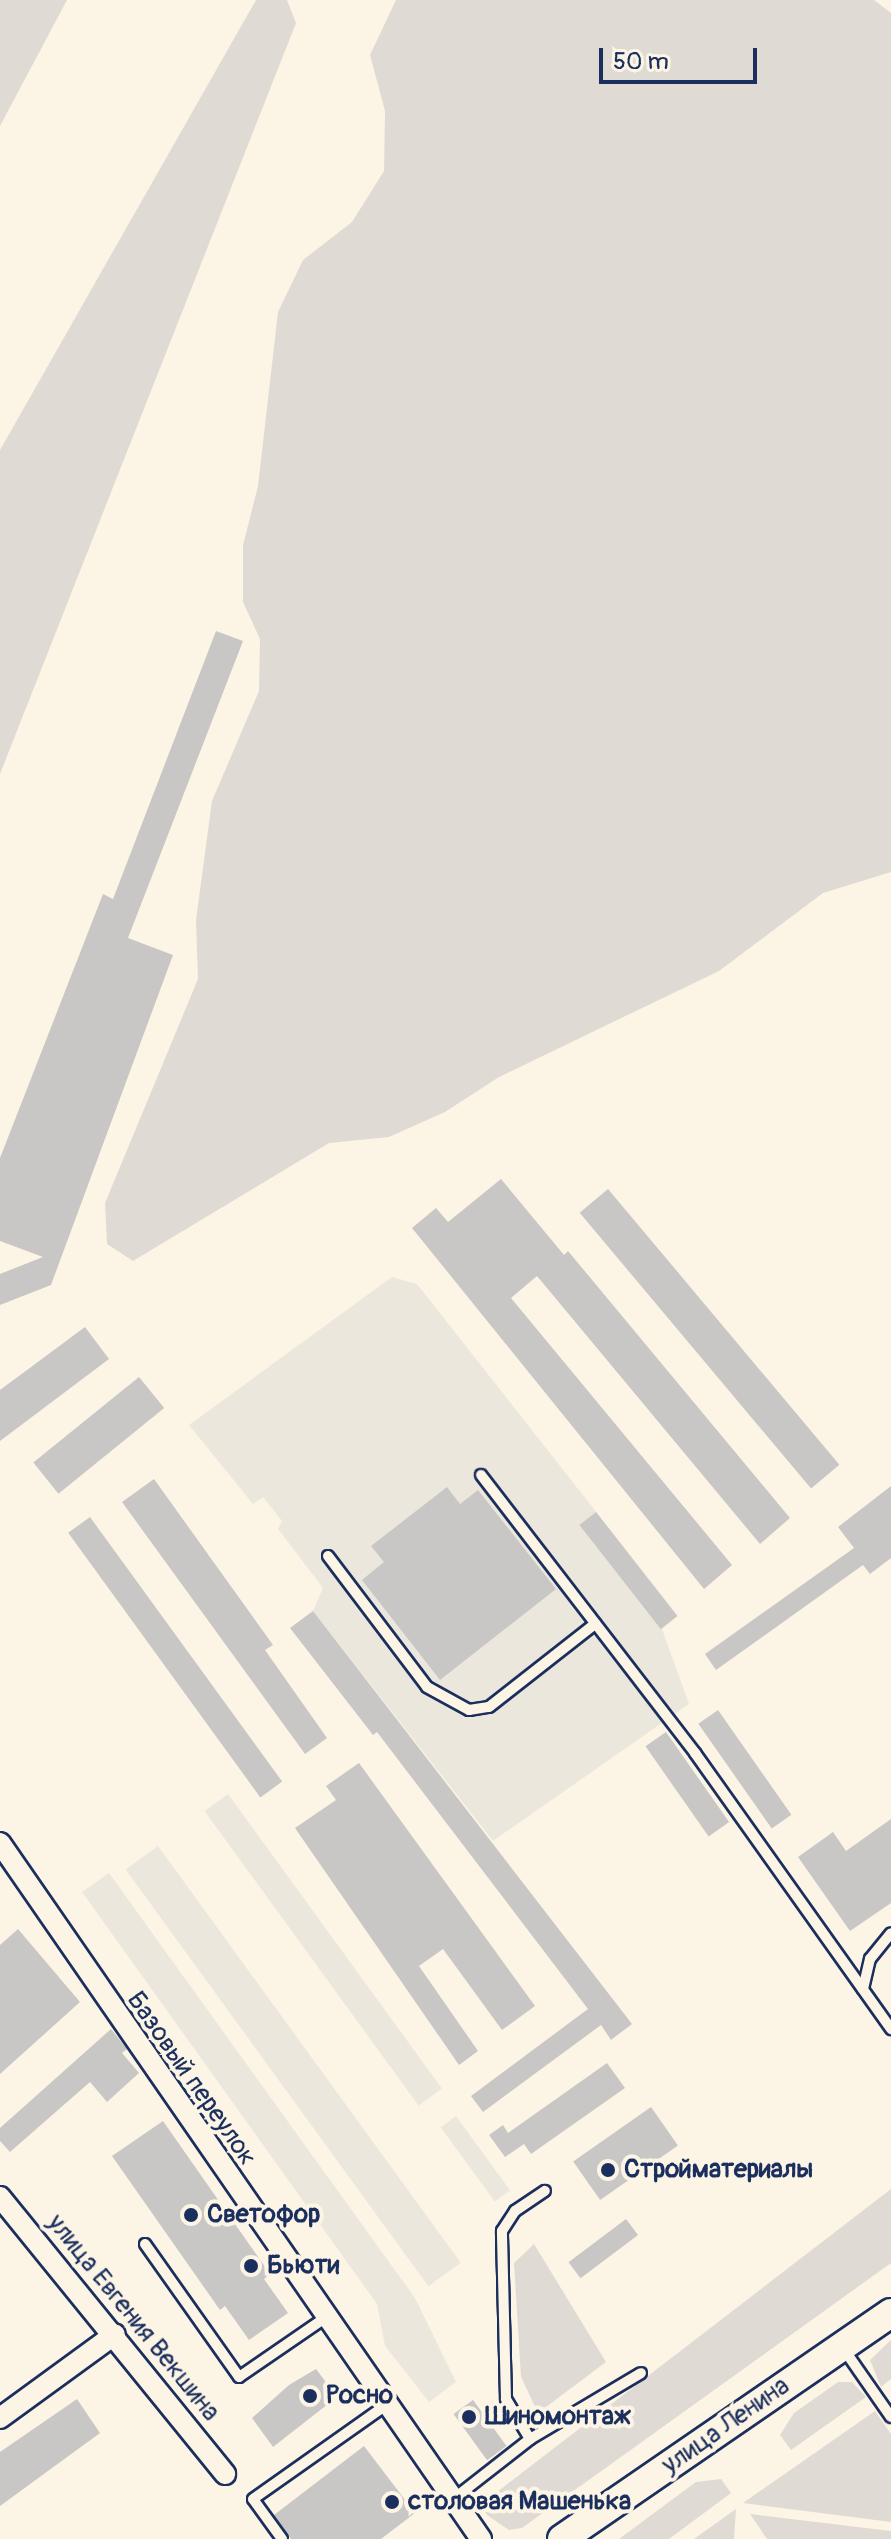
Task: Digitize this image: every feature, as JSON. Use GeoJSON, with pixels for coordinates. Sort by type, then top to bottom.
{"type":"FeatureCollection","features":[{"type":"Feature","properties":{"kind":"main road","name":"улица Ленина"},"geometry":{"type":"LineString","coordinates":[[562,2539],[891,2313]]}},
{"type":"Feature","properties":{"kind":"street","name":"Базовый переулок"},"geometry":{"type":"LineString","coordinates":[[0,1843],[385,2406],[481,2539]]}},
{"type":"Feature","properties":{"kind":"street","name":"улица Евгения Векшина"},"geometry":{"type":"LineString","coordinates":[[0,2197],[115,2334],[225,2474]]}},
{"type":"Feature","properties":{"kind":"street"},"geometry":{"type":"LineString","coordinates":[[0,2418],[115,2334]]}},
{"type":"Feature","properties":{"kind":"lane"},"geometry":{"type":"LineString","coordinates":[[481,1475],[695,1753],[891,2029]]}},
{"type":"Feature","properties":{"kind":"lane"},"geometry":{"type":"LineString","coordinates":[[328,1556],[427,1687],[469,1710],[489,1707],[595,1624]]}},
{"type":"Feature","properties":{"kind":"lane"},"geometry":{"type":"LineString","coordinates":[[863,1989],[870,1959],[891,1933]]}},
{"type":"Feature","properties":{"kind":"lane"},"geometry":{"type":"LineString","coordinates":[[530,2439],[506,2399],[502,2231],[515,2211],[545,2191]]}},
{"type":"Feature","properties":{"kind":"lane"},"geometry":{"type":"LineString","coordinates":[[145,2244],[239,2377],[325,2318]]}},
{"type":"Feature","properties":{"kind":"lane"},"geometry":{"type":"LineString","coordinates":[[841,2346],[891,2417]]}},
{"type":"Feature","properties":{"kind":"lane"},"geometry":{"type":"LineString","coordinates":[[452,2500],[530,2439],[641,2373]]}},
{"type":"Feature","properties":{"kind":"lane"},"geometry":{"type":"LineString","coordinates":[[282,2539],[253,2499],[385,2406]]}},
{"type":"Feature","properties":{"kind":"shaded area"},"geometry":{"type":"Polygon","coordinates":[[[0,0],[67,0],[0,126],[0,0]]]}},
{"type":"Feature","properties":{"kind":"shaded area"},"geometry":{"type":"Polygon","coordinates":[[[256,0],[287,0],[296,23],[0,774],[0,450],[256,0]]]}},
{"type":"Feature","properties":{"kind":"shaded area"},"geometry":{"type":"Polygon","coordinates":[[[396,0],[874,0],[891,13],[891,872],[823,893],[719,971],[499,1077],[445,1112],[389,1137],[329,1143],[133,1261],[107,1244],[105,1203],[198,979],[196,920],[212,801],[259,691],[260,639],[243,602],[243,545],[258,486],[278,312],[303,260],[352,222],[384,171],[385,111],[370,55],[396,0]]]}},
{"type":"Feature","properties":{"kind":"shaded area"},"geometry":{"type":"Polygon","coordinates":[[[392,1277],[417,1284],[678,1616],[662,1629],[689,1704],[493,1841],[313,1611],[323,1588],[278,1529],[282,1521],[263,1497],[253,1504],[189,1425],[392,1277]]]}},
{"type":"Feature","properties":{"kind":"shaded area"},"geometry":{"type":"Polygon","coordinates":[[[228,1794],[442,2088],[418,2106],[205,1811],[228,1794]]]}},
{"type":"Feature","properties":{"kind":"shaded area"},"geometry":{"type":"Polygon","coordinates":[[[158,1846],[461,2263],[428,2286],[126,1870],[158,1846]]]}},
{"type":"Feature","properties":{"kind":"shaded area"},"geometry":{"type":"Polygon","coordinates":[[[109,1873],[415,2298],[456,2382],[429,2402],[385,2346],[377,2304],[82,1892],[109,1873]]]}},
{"type":"Feature","properties":{"kind":"shaded area"},"geometry":{"type":"Polygon","coordinates":[[[456,2116],[510,2190],[495,2202],[441,2127],[456,2116]]]}},
{"type":"Feature","properties":{"kind":"shaded area"},"geometry":{"type":"Polygon","coordinates":[[[891,2189],[891,2263],[522,2528],[509,2530],[487,2515],[480,2505],[891,2189]]]}},
{"type":"Feature","properties":{"kind":"shaded area"},"geometry":{"type":"Polygon","coordinates":[[[534,2244],[606,2362],[538,2413],[521,2377],[514,2263],[534,2244]]]}},
{"type":"Feature","properties":{"kind":"shaded area"},"geometry":{"type":"Polygon","coordinates":[[[891,2340],[891,2379],[881,2387],[870,2360],[891,2340]]]}},
{"type":"Feature","properties":{"kind":"shaded area"},"geometry":{"type":"Polygon","coordinates":[[[838,2382],[852,2382],[866,2397],[791,2450],[780,2435],[794,2413],[838,2382]]]}},
{"type":"Feature","properties":{"kind":"shaded area"},"geometry":{"type":"Polygon","coordinates":[[[875,2411],[891,2434],[891,2522],[743,2503],[875,2411]]]}},
{"type":"Feature","properties":{"kind":"shaded area"},"geometry":{"type":"Polygon","coordinates":[[[721,2479],[731,2493],[669,2539],[619,2539],[696,2482],[721,2479]]]}},
{"type":"Feature","properties":{"kind":"shaded area"},"geometry":{"type":"Polygon","coordinates":[[[736,2509],[734,2539],[694,2539],[736,2509]]]}},
{"type":"Feature","properties":{"kind":"shaded area"},"geometry":{"type":"Polygon","coordinates":[[[750,2514],[891,2531],[891,2539],[767,2539],[750,2514]]]}},
{"type":"Feature","properties":{"kind":"building"},"geometry":{"type":"Polygon","coordinates":[[[216,631],[243,641],[128,938],[173,955],[51,1285],[0,1305],[0,1274],[43,1257],[0,1241],[0,1158],[103,894],[113,899],[216,631]]]}},
{"type":"Feature","properties":{"kind":"building"},"geometry":{"type":"Polygon","coordinates":[[[501,1179],[564,1255],[568,1251],[790,1518],[760,1544],[537,1276],[511,1298],[732,1565],[704,1589],[412,1228],[436,1208],[448,1222],[501,1179]]]}},
{"type":"Feature","properties":{"kind":"building"},"geometry":{"type":"Polygon","coordinates":[[[608,1189],[839,1465],[811,1489],[580,1213],[608,1189]]]}},
{"type":"Feature","properties":{"kind":"building"},"geometry":{"type":"Polygon","coordinates":[[[85,1327],[109,1359],[0,1441],[0,1390],[85,1327]]]}},
{"type":"Feature","properties":{"kind":"building"},"geometry":{"type":"Polygon","coordinates":[[[139,1377],[164,1408],[58,1494],[33,1463],[139,1377]]]}},
{"type":"Feature","properties":{"kind":"building"},"geometry":{"type":"Polygon","coordinates":[[[154,1479],[273,1645],[265,1650],[327,1738],[305,1754],[122,1502],[154,1479]]]}},
{"type":"Feature","properties":{"kind":"building"},"geometry":{"type":"Polygon","coordinates":[[[891,1486],[891,1558],[870,1574],[863,1565],[716,1670],[705,1654],[854,1548],[838,1527],[891,1486]]]}},
{"type":"Feature","properties":{"kind":"building"},"geometry":{"type":"Polygon","coordinates":[[[447,1487],[460,1504],[478,1490],[556,1589],[440,1680],[362,1580],[384,1562],[371,1546],[447,1487]]]}},
{"type":"Feature","properties":{"kind":"building"},"geometry":{"type":"Polygon","coordinates":[[[596,1512],[677,1616],[661,1629],[579,1525],[596,1512]]]}},
{"type":"Feature","properties":{"kind":"building"},"geometry":{"type":"Polygon","coordinates":[[[90,1517],[282,1782],[260,1797],[68,1533],[90,1517]]]}},
{"type":"Feature","properties":{"kind":"building"},"geometry":{"type":"Polygon","coordinates":[[[313,1611],[632,2024],[611,2040],[601,2025],[483,2112],[471,2096],[588,2009],[377,1732],[373,1735],[290,1628],[313,1611]]]}},
{"type":"Feature","properties":{"kind":"building"},"geometry":{"type":"Polygon","coordinates":[[[718,1710],[791,1815],[772,1829],[698,1724],[718,1710]]]}},
{"type":"Feature","properties":{"kind":"building"},"geometry":{"type":"Polygon","coordinates":[[[666,1732],[729,1822],[709,1836],[646,1746],[666,1732]]]}},
{"type":"Feature","properties":{"kind":"building"},"geometry":{"type":"Polygon","coordinates":[[[359,1763],[535,2006],[502,2030],[443,1949],[419,1966],[478,2051],[459,2065],[295,1828],[336,1800],[326,1786],[359,1763]]]}},
{"type":"Feature","properties":{"kind":"building"},"geometry":{"type":"Polygon","coordinates":[[[891,1819],[891,1903],[850,1931],[798,1857],[833,1832],[846,1851],[891,1819]]]}},
{"type":"Feature","properties":{"kind":"building"},"geometry":{"type":"Polygon","coordinates":[[[18,1929],[80,2002],[0,2074],[0,1945],[18,1929]]]}},
{"type":"Feature","properties":{"kind":"building"},"geometry":{"type":"Polygon","coordinates":[[[111,2029],[127,2049],[122,2053],[139,2073],[107,2102],[90,2082],[10,2152],[0,2141],[0,2128],[111,2029]]]}},
{"type":"Feature","properties":{"kind":"building"},"geometry":{"type":"Polygon","coordinates":[[[607,2063],[625,2088],[531,2154],[524,2144],[505,2157],[489,2135],[503,2125],[508,2133],[607,2063]]]}},
{"type":"Feature","properties":{"kind":"building"},"geometry":{"type":"Polygon","coordinates":[[[651,2107],[678,2146],[600,2200],[573,2161],[651,2107]]]}},
{"type":"Feature","properties":{"kind":"building","name":"Светофор"},"geometry":{"type":"Polygon","coordinates":[[[163,2121],[270,2274],[264,2279],[288,2313],[249,2340],[225,2306],[220,2310],[112,2156],[163,2121]]]}},
{"type":"Feature","properties":{"kind":"building"},"geometry":{"type":"Polygon","coordinates":[[[626,2219],[638,2235],[581,2278],[568,2262],[626,2219]]]}},
{"type":"Feature","properties":{"kind":"building"},"geometry":{"type":"Polygon","coordinates":[[[316,2369],[337,2397],[273,2447],[252,2418],[289,2385],[316,2369]]]}},
{"type":"Feature","properties":{"kind":"building"},"geometry":{"type":"Polygon","coordinates":[[[77,2399],[100,2433],[0,2506],[0,2452],[77,2399]]]}},
{"type":"Feature","properties":{"kind":"building"},"geometry":{"type":"Polygon","coordinates":[[[473,2400],[507,2446],[487,2460],[454,2414],[473,2400]]]}},
{"type":"Feature","properties":{"kind":"building"},"geometry":{"type":"Polygon","coordinates":[[[364,2446],[415,2513],[381,2539],[291,2539],[274,2515],[364,2446]]]}},
{"type":"Feature","properties":{"kind":"place","name":"Стройматериалы"},"geometry":{"type":"Point","coordinates":[608,2170]}},
{"type":"Feature","properties":{"kind":"place","name":"Светофор"},"geometry":{"type":"Point","coordinates":[191,2215]}},
{"type":"Feature","properties":{"kind":"place","name":"Бьюти"},"geometry":{"type":"Point","coordinates":[251,2266]}},
{"type":"Feature","properties":{"kind":"place","name":"Росно"},"geometry":{"type":"Point","coordinates":[310,2396]}},
{"type":"Feature","properties":{"kind":"place","name":"Шиномонтаж"},"geometry":{"type":"Point","coordinates":[469,2417]}},
{"type":"Feature","properties":{"kind":"place","name":"cтоловая Машенька"},"geometry":{"type":"Point","coordinates":[392,2502]}}]}
